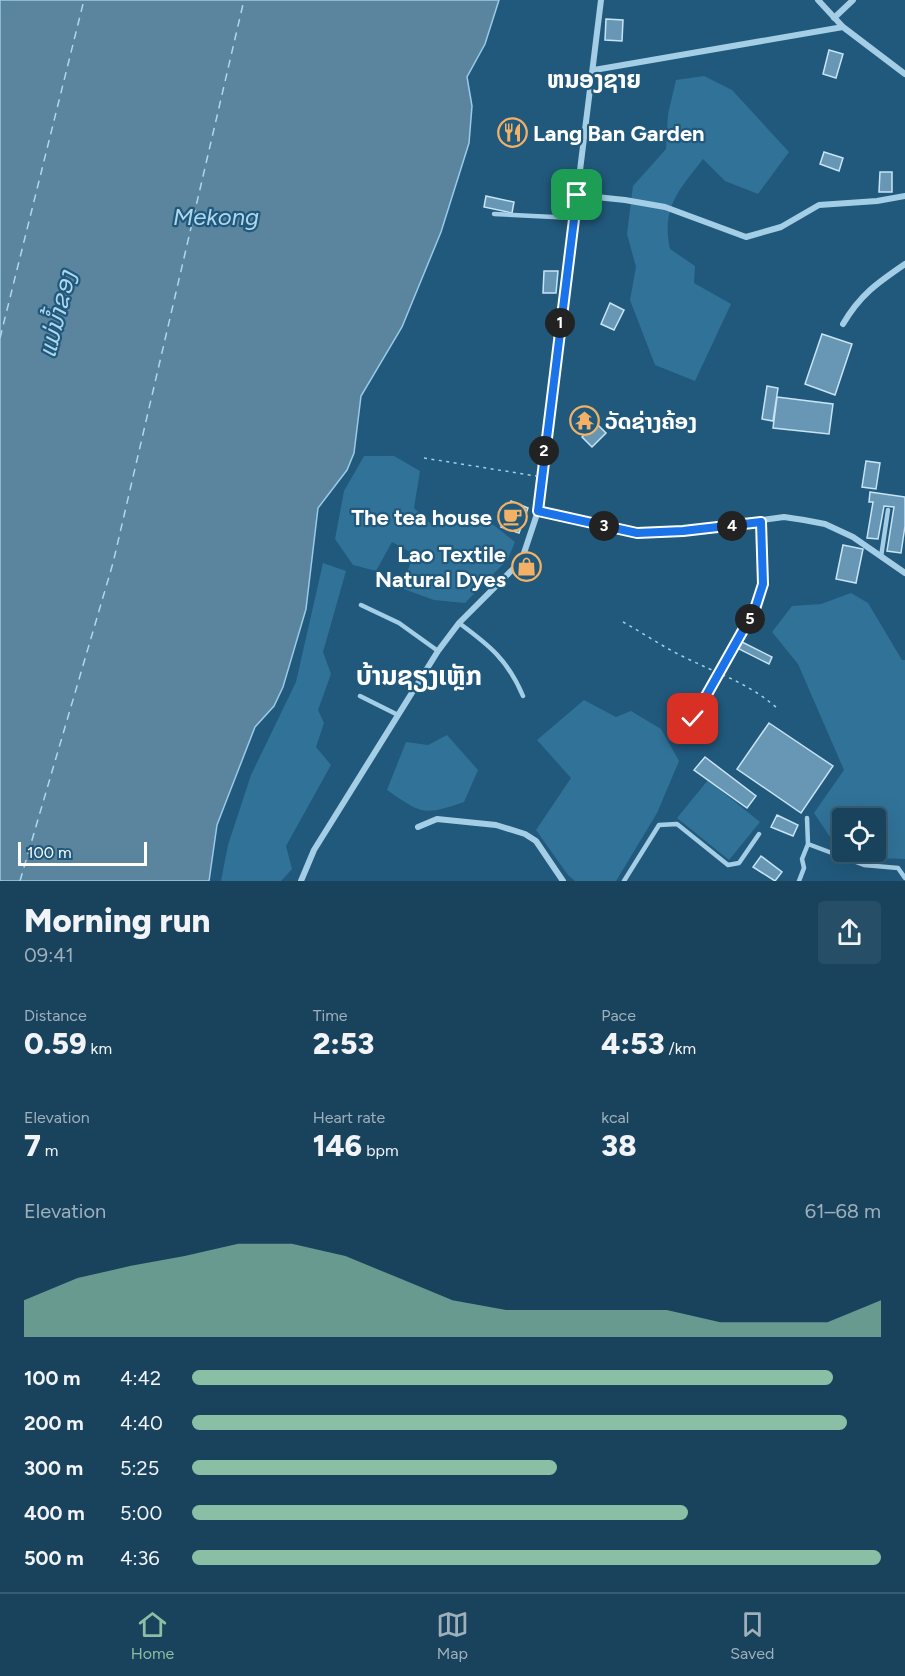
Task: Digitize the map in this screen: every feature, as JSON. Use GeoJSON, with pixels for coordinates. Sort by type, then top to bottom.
{"type":"FeatureCollection","features":[{"type":"Feature","properties":{"kind":"street"},"geometry":{"type":"LineString","coordinates":[[301,881],[314,850],[438,651],[459,623],[516,566],[523,556],[538,511],[540,476],[594,70],[601,0]]}},
{"type":"Feature","properties":{"kind":"street"},"geometry":{"type":"LineString","coordinates":[[818,0],[843,27],[905,74]]}},
{"type":"Feature","properties":{"kind":"street"},"geometry":{"type":"LineString","coordinates":[[834,18],[853,0]]}},
{"type":"Feature","properties":{"kind":"street"},"geometry":{"type":"LineString","coordinates":[[594,70],[843,27]]}},
{"type":"Feature","properties":{"kind":"street"},"geometry":{"type":"LineString","coordinates":[[577,195],[665,207],[746,237],[781,227],[819,206],[905,196]]}},
{"type":"Feature","properties":{"kind":"street"},"geometry":{"type":"LineString","coordinates":[[843,324],[856,301],[905,264]]}},
{"type":"Feature","properties":{"kind":"street"},"geometry":{"type":"LineString","coordinates":[[538,511],[637,533],[683,531],[784,517],[825,524],[853,537],[905,573]]}},
{"type":"Feature","properties":{"kind":"street"},"geometry":{"type":"LineString","coordinates":[[418,826],[437,819],[496,825],[525,834],[536,841],[563,881]]}},
{"type":"Feature","properties":{"kind":"lane"},"geometry":{"type":"LineString","coordinates":[[494,214],[574,218]]}},
{"type":"Feature","properties":{"kind":"lane"},"geometry":{"type":"LineString","coordinates":[[881,557],[888,510]]}},
{"type":"Feature","properties":{"kind":"lane"},"geometry":{"type":"LineString","coordinates":[[361,606],[399,623],[438,651]]}},
{"type":"Feature","properties":{"kind":"lane"},"geometry":{"type":"LineString","coordinates":[[459,623],[499,656],[514,672],[523,696]]}},
{"type":"Feature","properties":{"kind":"lane"},"geometry":{"type":"LineString","coordinates":[[360,696],[398,715]]}},
{"type":"Feature","properties":{"kind":"lane"},"geometry":{"type":"LineString","coordinates":[[799,881],[804,868],[802,859],[808,844],[807,818]]}},
{"type":"Feature","properties":{"kind":"lane"},"geometry":{"type":"LineString","coordinates":[[624,881],[659,825],[677,824],[728,865],[739,863],[759,834]]}},
{"type":"Feature","properties":{"kind":"lane"},"geometry":{"type":"LineString","coordinates":[[808,844],[864,865],[898,868],[905,878]]}},
{"type":"Feature","properties":{"kind":"path"},"geometry":{"type":"LineString","coordinates":[[424,458],[540,476]]}},
{"type":"Feature","properties":{"kind":"path"},"geometry":{"type":"LineString","coordinates":[[693,719],[755,609],[763,584],[761,522]]}},
{"type":"Feature","properties":{"kind":"path"},"geometry":{"type":"LineString","coordinates":[[623,622],[683,657],[721,672],[759,692],[777,708]]}},
{"type":"Feature","properties":{"kind":"shaded area"},"geometry":{"type":"Polygon","coordinates":[[[704,76],[732,90],[789,152],[758,194],[725,181],[703,159],[674,200],[668,222],[670,249],[695,266],[694,283],[731,304],[695,381],[655,365],[630,300],[636,267],[627,234],[633,186],[666,149],[668,114],[676,80],[704,76]]]}},
{"type":"Feature","properties":{"kind":"shaded area"},"geometry":{"type":"Polygon","coordinates":[[[364,456],[394,456],[420,471],[414,508],[430,523],[491,523],[515,542],[508,559],[465,603],[434,600],[401,588],[414,554],[392,542],[376,571],[353,565],[335,539],[344,491],[364,456]]]}},
{"type":"Feature","properties":{"kind":"shaded area"},"geometry":{"type":"Polygon","coordinates":[[[323,563],[346,571],[323,652],[331,674],[318,710],[324,723],[316,747],[331,765],[286,846],[292,869],[281,881],[221,881],[228,845],[251,775],[296,682],[323,563]]]}},
{"type":"Feature","properties":{"kind":"shaded area"},"geometry":{"type":"Polygon","coordinates":[[[851,593],[868,603],[902,660],[905,660],[905,859],[886,858],[886,808],[832,808],[832,840],[814,813],[844,770],[798,664],[772,632],[792,606],[821,604],[851,593]]]}},
{"type":"Feature","properties":{"kind":"shaded area"},"geometry":{"type":"Polygon","coordinates":[[[584,700],[616,717],[631,711],[661,729],[679,761],[657,813],[616,881],[575,881],[568,875],[536,830],[571,778],[537,740],[584,700]]]}},
{"type":"Feature","properties":{"kind":"shaded area"},"geometry":{"type":"Polygon","coordinates":[[[447,735],[478,770],[464,802],[431,811],[423,810],[408,804],[387,790],[406,742],[428,745],[447,735]]]}},
{"type":"Feature","properties":{"kind":"shaded area"},"geometry":{"type":"Polygon","coordinates":[[[708,780],[760,822],[729,860],[677,818],[708,780]]]}},
{"type":"Feature","properties":{"kind":"water","name":"Mekong"},"geometry":{"type":"Polygon","coordinates":[[[0,0],[499,0],[485,44],[467,77],[472,106],[469,143],[441,232],[402,327],[361,396],[354,453],[347,470],[318,508],[306,609],[283,687],[274,706],[255,727],[217,825],[209,881],[0,881],[0,0]]]}},
{"type":"Feature","properties":{"kind":"building"},"geometry":{"type":"Polygon","coordinates":[[[606,19],[623,20],[622,41],[605,40],[606,19]]]}},
{"type":"Feature","properties":{"kind":"building"},"geometry":{"type":"Polygon","coordinates":[[[829,50],[843,54],[836,78],[823,74],[829,50]]]}},
{"type":"Feature","properties":{"kind":"building"},"geometry":{"type":"Polygon","coordinates":[[[824,152],[843,158],[839,171],[820,164],[824,152]]]}},
{"type":"Feature","properties":{"kind":"building"},"geometry":{"type":"Polygon","coordinates":[[[880,172],[892,172],[892,192],[879,192],[880,172]]]}},
{"type":"Feature","properties":{"kind":"building"},"geometry":{"type":"Polygon","coordinates":[[[486,196],[514,202],[512,213],[484,207],[486,196]]]}},
{"type":"Feature","properties":{"kind":"building"},"geometry":{"type":"Polygon","coordinates":[[[544,271],[558,271],[556,293],[543,293],[544,271]]]}},
{"type":"Feature","properties":{"kind":"building"},"geometry":{"type":"Polygon","coordinates":[[[610,303],[624,310],[614,330],[601,324],[610,303]]]}},
{"type":"Feature","properties":{"kind":"building"},"geometry":{"type":"Polygon","coordinates":[[[822,334],[852,344],[835,395],[805,384],[822,334]]]}},
{"type":"Feature","properties":{"kind":"building"},"geometry":{"type":"Polygon","coordinates":[[[767,386],[778,388],[773,421],[762,419],[767,386]]]}},
{"type":"Feature","properties":{"kind":"building"},"geometry":{"type":"Polygon","coordinates":[[[777,397],[833,404],[829,434],[773,428],[777,397]]]}},
{"type":"Feature","properties":{"kind":"building"},"geometry":{"type":"Polygon","coordinates":[[[596,423],[606,433],[592,447],[582,437],[596,423]]]}},
{"type":"Feature","properties":{"kind":"building"},"geometry":{"type":"Polygon","coordinates":[[[866,461],[880,463],[876,489],[862,487],[866,461]]]}},
{"type":"Feature","properties":{"kind":"building"},"geometry":{"type":"Polygon","coordinates":[[[870,492],[905,497],[905,526],[901,553],[887,551],[894,507],[884,506],[878,539],[867,538],[873,502],[869,502],[870,492]]]}},
{"type":"Feature","properties":{"kind":"building"},"geometry":{"type":"Polygon","coordinates":[[[511,501],[528,508],[519,533],[501,527],[511,501]]]}},
{"type":"Feature","properties":{"kind":"building"},"geometry":{"type":"Polygon","coordinates":[[[843,545],[863,549],[856,583],[836,579],[843,545]]]}},
{"type":"Feature","properties":{"kind":"building"},"geometry":{"type":"Polygon","coordinates":[[[740,641],[772,657],[769,664],[737,648],[740,641]]]}},
{"type":"Feature","properties":{"kind":"building"},"geometry":{"type":"Polygon","coordinates":[[[769,723],[833,766],[801,813],[737,769],[769,723]]]}},
{"type":"Feature","properties":{"kind":"building"},"geometry":{"type":"Polygon","coordinates":[[[705,757],[756,796],[747,808],[694,770],[705,757]]]}},
{"type":"Feature","properties":{"kind":"building"},"geometry":{"type":"Polygon","coordinates":[[[777,815],[798,825],[793,836],[771,827],[777,815]]]}},
{"type":"Feature","properties":{"kind":"building"},"geometry":{"type":"Polygon","coordinates":[[[761,856],[782,872],[775,881],[753,867],[761,856]]]}},
{"type":"Feature","properties":{"kind":"ferry route"},"geometry":{"type":"LineString","coordinates":[[0,338],[84,0]]}},
{"type":"Feature","properties":{"kind":"ferry route"},"geometry":{"type":"LineString","coordinates":[[20,881],[113,563],[244,0]]}},
{"type":"Feature","properties":{"kind":"place","name":"Lang Ban Garden"},"geometry":{"type":"Point","coordinates":[512,133]}},
{"type":"Feature","properties":{"kind":"place","name":"ວັດຊ່າງຄ້ອງ"},"geometry":{"type":"Point","coordinates":[584,421]}},
{"type":"Feature","properties":{"kind":"place","name":"The tea house"},"geometry":{"type":"Point","coordinates":[513,517]}},
{"type":"Feature","properties":{"kind":"place","name":"Lao Textile Natural Dyes"},"geometry":{"type":"Point","coordinates":[527,567]}},
{"type":"Feature","properties":{"kind":"district","name":"ຫນອງຊາຍ"},"geometry":{"type":"Point","coordinates":[594,79]}},
{"type":"Feature","properties":{"kind":"district","name":"ບ້ານຊຽງເຫຼັກ"},"geometry":{"type":"Point","coordinates":[419,676]}},
{"type":"Feature","properties":{"kind":"route"},"geometry":{"type":"LineString","coordinates":[[577,195],[540,476],[538,511],[637,533],[683,531],[761,522],[764,545],[763,584],[755,609],[693,719]]}},
{"type":"Feature","properties":{"kind":"water label","name":"ແມ່ນ້ຳຂອງ"},"geometry":{"type":"Point","coordinates":[57,314]}}]}
